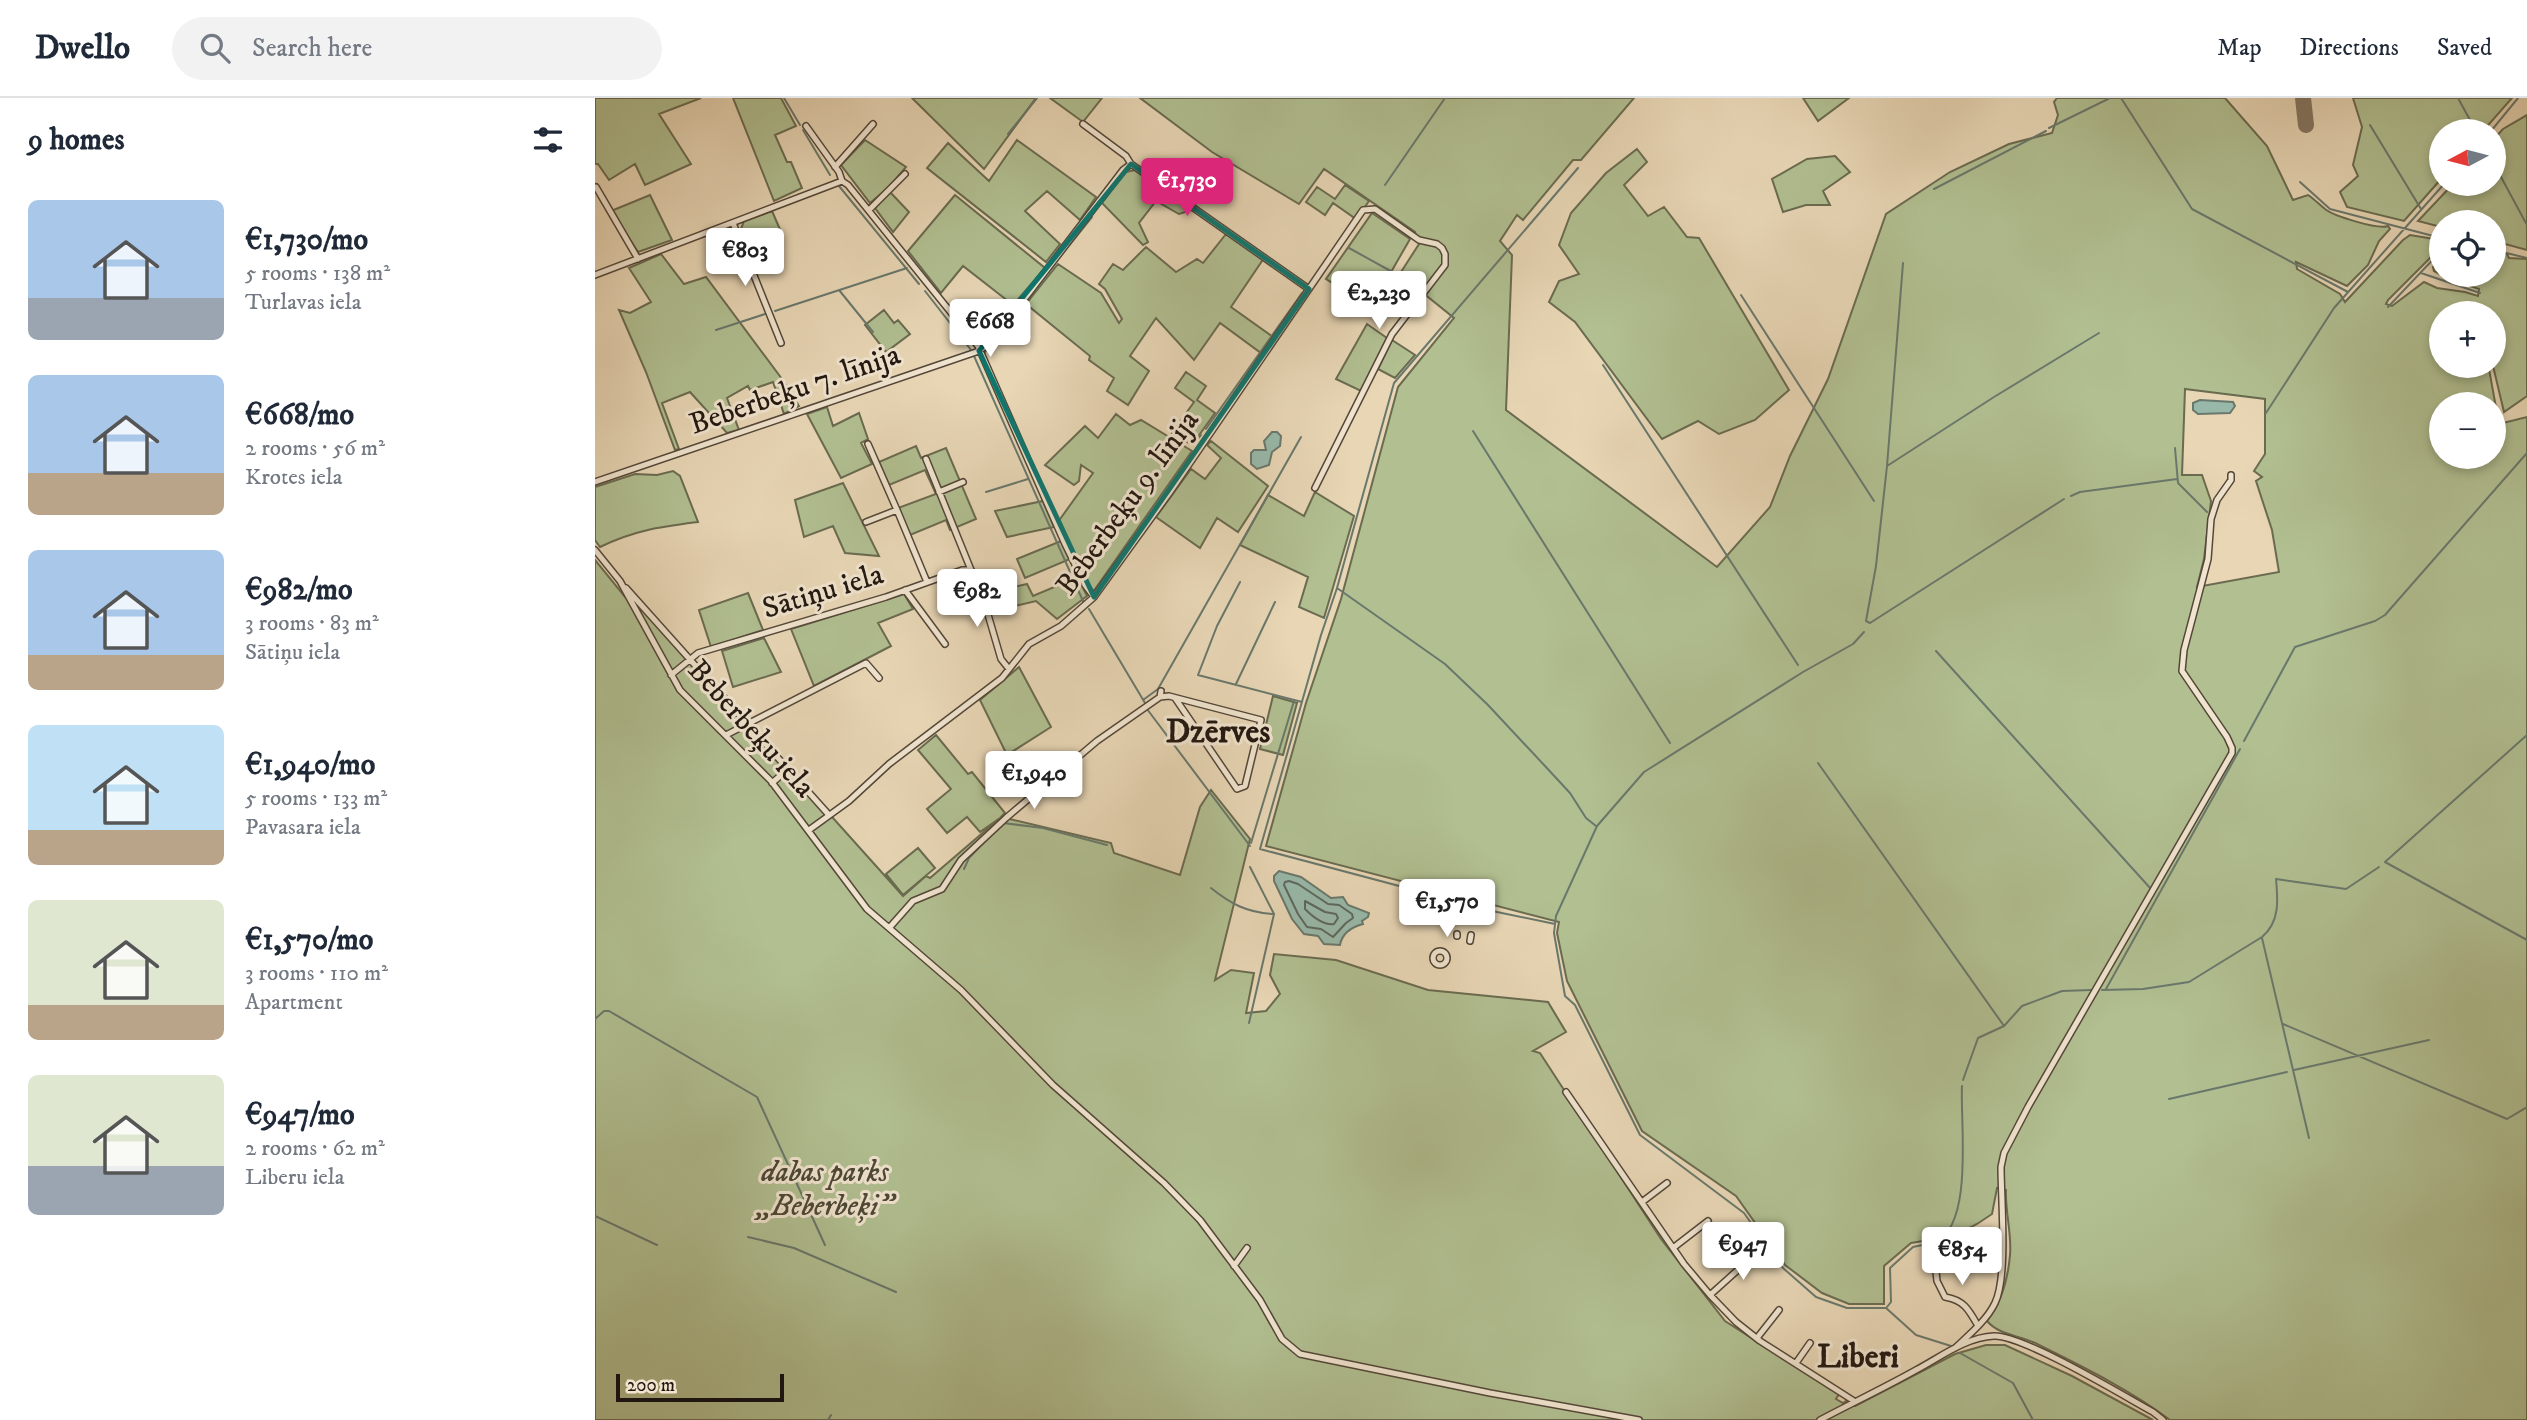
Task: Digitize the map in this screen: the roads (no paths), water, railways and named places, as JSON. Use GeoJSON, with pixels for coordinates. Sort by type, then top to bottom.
{"type":"FeatureCollection","features":[{"type":"Feature","properties":{"kind":"street"},"geometry":{"type":"LineString","coordinates":[[835,167],[873,124]]}},
{"type":"Feature","properties":{"kind":"street"},"geometry":{"type":"LineString","coordinates":[[1083,124],[1126,156],[1131,163],[1309,289]]}},
{"type":"Feature","properties":{"kind":"street"},"geometry":{"type":"LineString","coordinates":[[806,126],[842,181],[869,210],[978,346],[1084,585],[1094,597]]}},
{"type":"Feature","properties":{"kind":"street","name":"Beberbeķu 7. līnija"},"geometry":{"type":"LineString","coordinates":[[595,482],[979,351],[993,340],[1131,163]]}},
{"type":"Feature","properties":{"kind":"street"},"geometry":{"type":"LineString","coordinates":[[869,210],[905,174]]}},
{"type":"Feature","properties":{"kind":"street"},"geometry":{"type":"LineString","coordinates":[[595,275],[842,181]]}},
{"type":"Feature","properties":{"kind":"street"},"geometry":{"type":"LineString","coordinates":[[596,187],[638,259]]}},
{"type":"Feature","properties":{"kind":"street","name":"Beberbeķu 9. līnija"},"geometry":{"type":"LineString","coordinates":[[809,830],[1002,678],[1029,644],[1061,626],[1094,597],[1170,492],[1363,210],[1375,209],[1419,240],[1437,244],[1445,254],[1445,265],[1392,334],[1315,488]]}},
{"type":"Feature","properties":{"kind":"street"},"geometry":{"type":"LineString","coordinates":[[733,223],[781,343]]}},
{"type":"Feature","properties":{"kind":"street"},"geometry":{"type":"LineString","coordinates":[[868,444],[927,582]]}},
{"type":"Feature","properties":{"kind":"street"},"geometry":{"type":"LineString","coordinates":[[926,459],[971,570],[977,577],[1001,659],[1009,669]]}},
{"type":"Feature","properties":{"kind":"street"},"geometry":{"type":"LineString","coordinates":[[1955,1348],[1978,1326],[1995,1304],[2001,1284],[2001,1167],[2004,1153],[2232,753],[2227,737],[2182,671],[2184,650],[2208,559],[2211,519],[2217,500],[2231,480],[2231,475]]}},
{"type":"Feature","properties":{"kind":"street"},"geometry":{"type":"LineString","coordinates":[[939,492],[963,482]]}},
{"type":"Feature","properties":{"kind":"street"},"geometry":{"type":"LineString","coordinates":[[866,522],[897,510]]}},
{"type":"Feature","properties":{"kind":"street","name":"Beberbeķu iela"},"geometry":{"type":"LineString","coordinates":[[595,551],[619,581],[680,690],[772,783],[867,909],[961,990],[1053,1085],[1164,1183],[1200,1220],[1260,1300],[1282,1339],[1300,1354],[1639,1420]]}},
{"type":"Feature","properties":{"kind":"street","name":"Sātiņu iela"},"geometry":{"type":"LineString","coordinates":[[671,675],[698,653],[709,649],[795,626],[962,570],[971,570]]}},
{"type":"Feature","properties":{"kind":"street"},"geometry":{"type":"LineString","coordinates":[[619,581],[829,816]]}},
{"type":"Feature","properties":{"kind":"street"},"geometry":{"type":"LineString","coordinates":[[905,590],[945,644]]}},
{"type":"Feature","properties":{"kind":"street"},"geometry":{"type":"LineString","coordinates":[[726,736],[866,663],[879,678]]}},
{"type":"Feature","properties":{"kind":"street"},"geometry":{"type":"LineString","coordinates":[[890,927],[913,901],[942,889],[961,860],[1006,818],[1097,741],[1161,694],[1261,720],[1245,786],[1237,789],[1172,697]]}},
{"type":"Feature","properties":{"kind":"street"},"geometry":{"type":"LineString","coordinates":[[772,783],[788,769]]}},
{"type":"Feature","properties":{"kind":"street"},"geometry":{"type":"LineString","coordinates":[[1566,1092],[1673,1248],[1710,1295],[1736,1322],[1757,1338],[1854,1401]]}},
{"type":"Feature","properties":{"kind":"street"},"geometry":{"type":"LineString","coordinates":[[1642,1202],[1667,1183]]}},
{"type":"Feature","properties":{"kind":"street"},"geometry":{"type":"LineString","coordinates":[[1673,1248],[1709,1221]]}},
{"type":"Feature","properties":{"kind":"street"},"geometry":{"type":"LineString","coordinates":[[1234,1266],[1247,1248]]}},
{"type":"Feature","properties":{"kind":"street"},"geometry":{"type":"LineString","coordinates":[[1710,1295],[1760,1250]]}},
{"type":"Feature","properties":{"kind":"street"},"geometry":{"type":"LineString","coordinates":[[1934,1253],[1937,1281],[1945,1297],[1957,1299],[1966,1305],[1978,1326]]}},
{"type":"Feature","properties":{"kind":"street"},"geometry":{"type":"LineString","coordinates":[[1757,1338],[1779,1310]]}},
{"type":"Feature","properties":{"kind":"street"},"geometry":{"type":"LineString","coordinates":[[1820,1420],[1955,1348],[1984,1337],[2007,1337],[2153,1412],[2163,1420]]}},
{"type":"Feature","properties":{"kind":"street"},"geometry":{"type":"LineString","coordinates":[[1796,1363],[1810,1343]]}},
{"type":"Feature","properties":{"kind":"water"},"geometry":{"type":"Polygon","coordinates":[[[2200,400],[2233,402],[2235,406],[2230,413],[2198,414],[2193,410],[2193,403],[2200,400]]]}},
{"type":"Feature","properties":{"kind":"water"},"geometry":{"type":"Polygon","coordinates":[[[1272,432],[1281,436],[1280,446],[1272,452],[1269,465],[1257,469],[1251,464],[1251,453],[1254,450],[1266,450],[1264,441],[1272,432]]]}},
{"type":"Feature","properties":{"kind":"water"},"geometry":{"type":"Polygon","coordinates":[[[1279,871],[1301,877],[1331,898],[1343,897],[1348,905],[1369,913],[1368,917],[1362,921],[1363,924],[1345,934],[1340,945],[1324,944],[1318,936],[1304,934],[1292,919],[1274,881],[1274,876],[1279,871]]]}},
{"type":"Feature","properties":{"kind":"waterway"},"geometry":{"type":"LineString","coordinates":[[784,98],[800,125]]}},
{"type":"Feature","properties":{"kind":"waterway"},"geometry":{"type":"LineString","coordinates":[[1008,134],[1037,98]]}},
{"type":"Feature","properties":{"kind":"waterway"},"geometry":{"type":"LineString","coordinates":[[1385,185],[1445,98]]}},
{"type":"Feature","properties":{"kind":"waterway"},"geometry":{"type":"LineString","coordinates":[[2049,128],[2110,98]]}},
{"type":"Feature","properties":{"kind":"waterway"},"geometry":{"type":"LineString","coordinates":[[2121,98],[2192,209],[2348,292]]}},
{"type":"Feature","properties":{"kind":"waterway"},"geometry":{"type":"LineString","coordinates":[[2458,98],[2469,119]]}},
{"type":"Feature","properties":{"kind":"waterway"},"geometry":{"type":"LineString","coordinates":[[2501,119],[2518,98]]}},
{"type":"Feature","properties":{"kind":"waterway"},"geometry":{"type":"LineString","coordinates":[[2370,125],[2421,209]]}},
{"type":"Feature","properties":{"kind":"waterway"},"geometry":{"type":"LineString","coordinates":[[803,130],[830,175]]}},
{"type":"Feature","properties":{"kind":"waterway"},"geometry":{"type":"LineString","coordinates":[[1934,189],[2046,131]]}},
{"type":"Feature","properties":{"kind":"waterway"},"geometry":{"type":"LineString","coordinates":[[1337,588],[1394,383],[1578,168]]}},
{"type":"Feature","properties":{"kind":"waterway"},"geometry":{"type":"LineString","coordinates":[[2300,182],[2330,209],[2429,235]]}},
{"type":"Feature","properties":{"kind":"waterway"},"geometry":{"type":"LineString","coordinates":[[839,186],[919,284]]}},
{"type":"Feature","properties":{"kind":"waterway"},"geometry":{"type":"LineString","coordinates":[[2506,186],[2527,225]]}},
{"type":"Feature","properties":{"kind":"waterway"},"geometry":{"type":"LineString","coordinates":[[2266,413],[2334,308],[2433,196]]}},
{"type":"Feature","properties":{"kind":"waterway"},"geometry":{"type":"LineString","coordinates":[[1059,258],[1092,217]]}},
{"type":"Feature","properties":{"kind":"waterway"},"geometry":{"type":"LineString","coordinates":[[1349,248],[1396,274],[1379,304]]}},
{"type":"Feature","properties":{"kind":"waterway"},"geometry":{"type":"LineString","coordinates":[[2506,253],[2527,258]]}},
{"type":"Feature","properties":{"kind":"waterway"},"geometry":{"type":"LineString","coordinates":[[1903,263],[1887,466],[1876,566],[1866,621],[1870,623],[2064,499]]}},
{"type":"Feature","properties":{"kind":"waterway"},"geometry":{"type":"LineString","coordinates":[[1032,293],[1055,264]]}},
{"type":"Feature","properties":{"kind":"waterway"},"geometry":{"type":"LineString","coordinates":[[2388,307],[2429,264]]}},
{"type":"Feature","properties":{"kind":"waterway"},"geometry":{"type":"LineString","coordinates":[[775,311],[907,268]]}},
{"type":"Feature","properties":{"kind":"waterway"},"geometry":{"type":"LineString","coordinates":[[2421,273],[2480,293]]}},
{"type":"Feature","properties":{"kind":"waterway"},"geometry":{"type":"LineString","coordinates":[[839,290],[873,332]]}},
{"type":"Feature","properties":{"kind":"waterway"},"geometry":{"type":"LineString","coordinates":[[925,291],[971,350]]}},
{"type":"Feature","properties":{"kind":"waterway"},"geometry":{"type":"LineString","coordinates":[[1206,429],[1302,293]]}},
{"type":"Feature","properties":{"kind":"waterway"},"geometry":{"type":"LineString","coordinates":[[1741,295],[1874,501]]}},
{"type":"Feature","properties":{"kind":"waterway"},"geometry":{"type":"LineString","coordinates":[[716,330],[765,314]]}},
{"type":"Feature","properties":{"kind":"waterway"},"geometry":{"type":"LineString","coordinates":[[1887,466],[2099,333]]}},
{"type":"Feature","properties":{"kind":"waterway"},"geometry":{"type":"LineString","coordinates":[[984,353],[998,338]]}},
{"type":"Feature","properties":{"kind":"waterway"},"geometry":{"type":"LineString","coordinates":[[974,356],[1083,601]]}},
{"type":"Feature","properties":{"kind":"waterway"},"geometry":{"type":"LineString","coordinates":[[1603,365],[1798,665]]}},
{"type":"Feature","properties":{"kind":"waterway"},"geometry":{"type":"LineString","coordinates":[[1473,431],[1670,743]]}},
{"type":"Feature","properties":{"kind":"waterway"},"geometry":{"type":"LineString","coordinates":[[1197,440],[1201,435]]}},
{"type":"Feature","properties":{"kind":"waterway"},"geometry":{"type":"LineString","coordinates":[[1143,700],[1158,689],[1301,437]]}},
{"type":"Feature","properties":{"kind":"waterway"},"geometry":{"type":"LineString","coordinates":[[2175,448],[2178,483],[2207,512]]}},
{"type":"Feature","properties":{"kind":"waterway"},"geometry":{"type":"LineString","coordinates":[[2244,741],[2295,647],[2375,621],[2385,615],[2527,453]]}},
{"type":"Feature","properties":{"kind":"waterway"},"geometry":{"type":"LineString","coordinates":[[986,492],[1028,479]]}},
{"type":"Feature","properties":{"kind":"waterway"},"geometry":{"type":"LineString","coordinates":[[2071,496],[2080,492],[2177,479]]}},
{"type":"Feature","properties":{"kind":"waterway"},"geometry":{"type":"LineString","coordinates":[[1240,582],[1217,626],[1198,675],[1302,702]]}},
{"type":"Feature","properties":{"kind":"waterway"},"geometry":{"type":"LineString","coordinates":[[1555,924],[1497,912],[1260,849],[1337,588],[1445,664],[1545,766],[1570,793],[1586,818],[1596,826]]}},
{"type":"Feature","properties":{"kind":"waterway"},"geometry":{"type":"LineString","coordinates":[[1236,684],[1275,602]]}},
{"type":"Feature","properties":{"kind":"waterway"},"geometry":{"type":"LineString","coordinates":[[1089,609],[1145,703]]}},
{"type":"Feature","properties":{"kind":"waterway"},"geometry":{"type":"LineString","coordinates":[[1864,632],[1853,644],[1803,672],[1644,772],[1597,826],[1556,916],[1554,933],[1565,996],[1575,1005],[1640,1135],[1744,1213],[1783,1268],[1816,1297],[1847,1308],[1886,1308],[1916,1335],[1951,1346]]}},
{"type":"Feature","properties":{"kind":"waterway"},"geometry":{"type":"LineString","coordinates":[[1936,651],[2151,889]]}},
{"type":"Feature","properties":{"kind":"waterway"},"geometry":{"type":"LineString","coordinates":[[1251,843],[1294,701]]}},
{"type":"Feature","properties":{"kind":"waterway"},"geometry":{"type":"LineString","coordinates":[[1147,709],[1250,846]]}},
{"type":"Feature","properties":{"kind":"waterway"},"geometry":{"type":"LineString","coordinates":[[2527,735],[2385,862],[2527,940]]}},
{"type":"Feature","properties":{"kind":"waterway"},"geometry":{"type":"LineString","coordinates":[[2106,989],[2240,749]]}},
{"type":"Feature","properties":{"kind":"waterway"},"geometry":{"type":"LineString","coordinates":[[1818,763],[2004,1026]]}},
{"type":"Feature","properties":{"kind":"waterway"},"geometry":{"type":"LineString","coordinates":[[1003,823],[1043,828],[1107,845]]}},
{"type":"Feature","properties":{"kind":"waterway"},"geometry":{"type":"LineString","coordinates":[[964,869],[969,858],[989,837]]}},
{"type":"Feature","properties":{"kind":"waterway"},"geometry":{"type":"LineString","coordinates":[[1249,1023],[1274,914],[1250,867]]}},
{"type":"Feature","properties":{"kind":"waterway"},"geometry":{"type":"LineString","coordinates":[[2102,990],[2143,989],[2189,982],[2262,937],[2275,918],[2276,879],[2346,889],[2379,867]]}},
{"type":"Feature","properties":{"kind":"waterway"},"geometry":{"type":"LineString","coordinates":[[1211,888],[1239,906],[1272,914]]}},
{"type":"Feature","properties":{"kind":"waterway"},"geometry":{"type":"LineString","coordinates":[[2262,938],[2309,1138]]}},
{"type":"Feature","properties":{"kind":"waterway"},"geometry":{"type":"LineString","coordinates":[[1963,1080],[1978,1038],[2004,1026],[2022,1006],[2062,991],[2091,990]]}},
{"type":"Feature","properties":{"kind":"waterway"},"geometry":{"type":"LineString","coordinates":[[595,1019],[604,1011],[609,1011],[757,1097],[825,1245]]}},
{"type":"Feature","properties":{"kind":"waterway"},"geometry":{"type":"LineString","coordinates":[[2283,1024],[2507,1119],[2527,1107]]}},
{"type":"Feature","properties":{"kind":"waterway"},"geometry":{"type":"LineString","coordinates":[[2294,1070],[2429,1040]]}},
{"type":"Feature","properties":{"kind":"waterway"},"geometry":{"type":"LineString","coordinates":[[2169,1099],[2287,1072]]}},
{"type":"Feature","properties":{"kind":"waterway"},"geometry":{"type":"LineString","coordinates":[[1936,1242],[1948,1231],[1956,1215],[1960,1194],[1963,1146],[1962,1086]]}},
{"type":"Feature","properties":{"kind":"waterway"},"geometry":{"type":"LineString","coordinates":[[595,1216],[657,1245]]}},
{"type":"Feature","properties":{"kind":"waterway"},"geometry":{"type":"LineString","coordinates":[[748,1237],[794,1248],[896,1292]]}},
{"type":"Feature","properties":{"kind":"waterway"},"geometry":{"type":"LineString","coordinates":[[1887,1307],[1891,1302],[1890,1268],[1913,1247],[1927,1244]]}},
{"type":"Feature","properties":{"kind":"waterway"},"geometry":{"type":"LineString","coordinates":[[1960,1353],[2013,1383],[2033,1420]]}},
{"type":"Feature","properties":{"kind":"waterway"},"geometry":{"type":"LineString","coordinates":[[828,1420],[831,1415]]}},
{"type":"Feature","properties":{"kind":"district","name":"Dzērves"},"geometry":{"type":"Point","coordinates":[1218,732]}},
{"type":"Feature","properties":{"kind":"district","name":"Liberi"},"geometry":{"type":"Point","coordinates":[1858,1357]}},
{"type":"Feature","properties":{"kind":"park label","name":"dabas parks „Beberbeķi”"},"geometry":{"type":"Point","coordinates":[825,1189]}}]}
